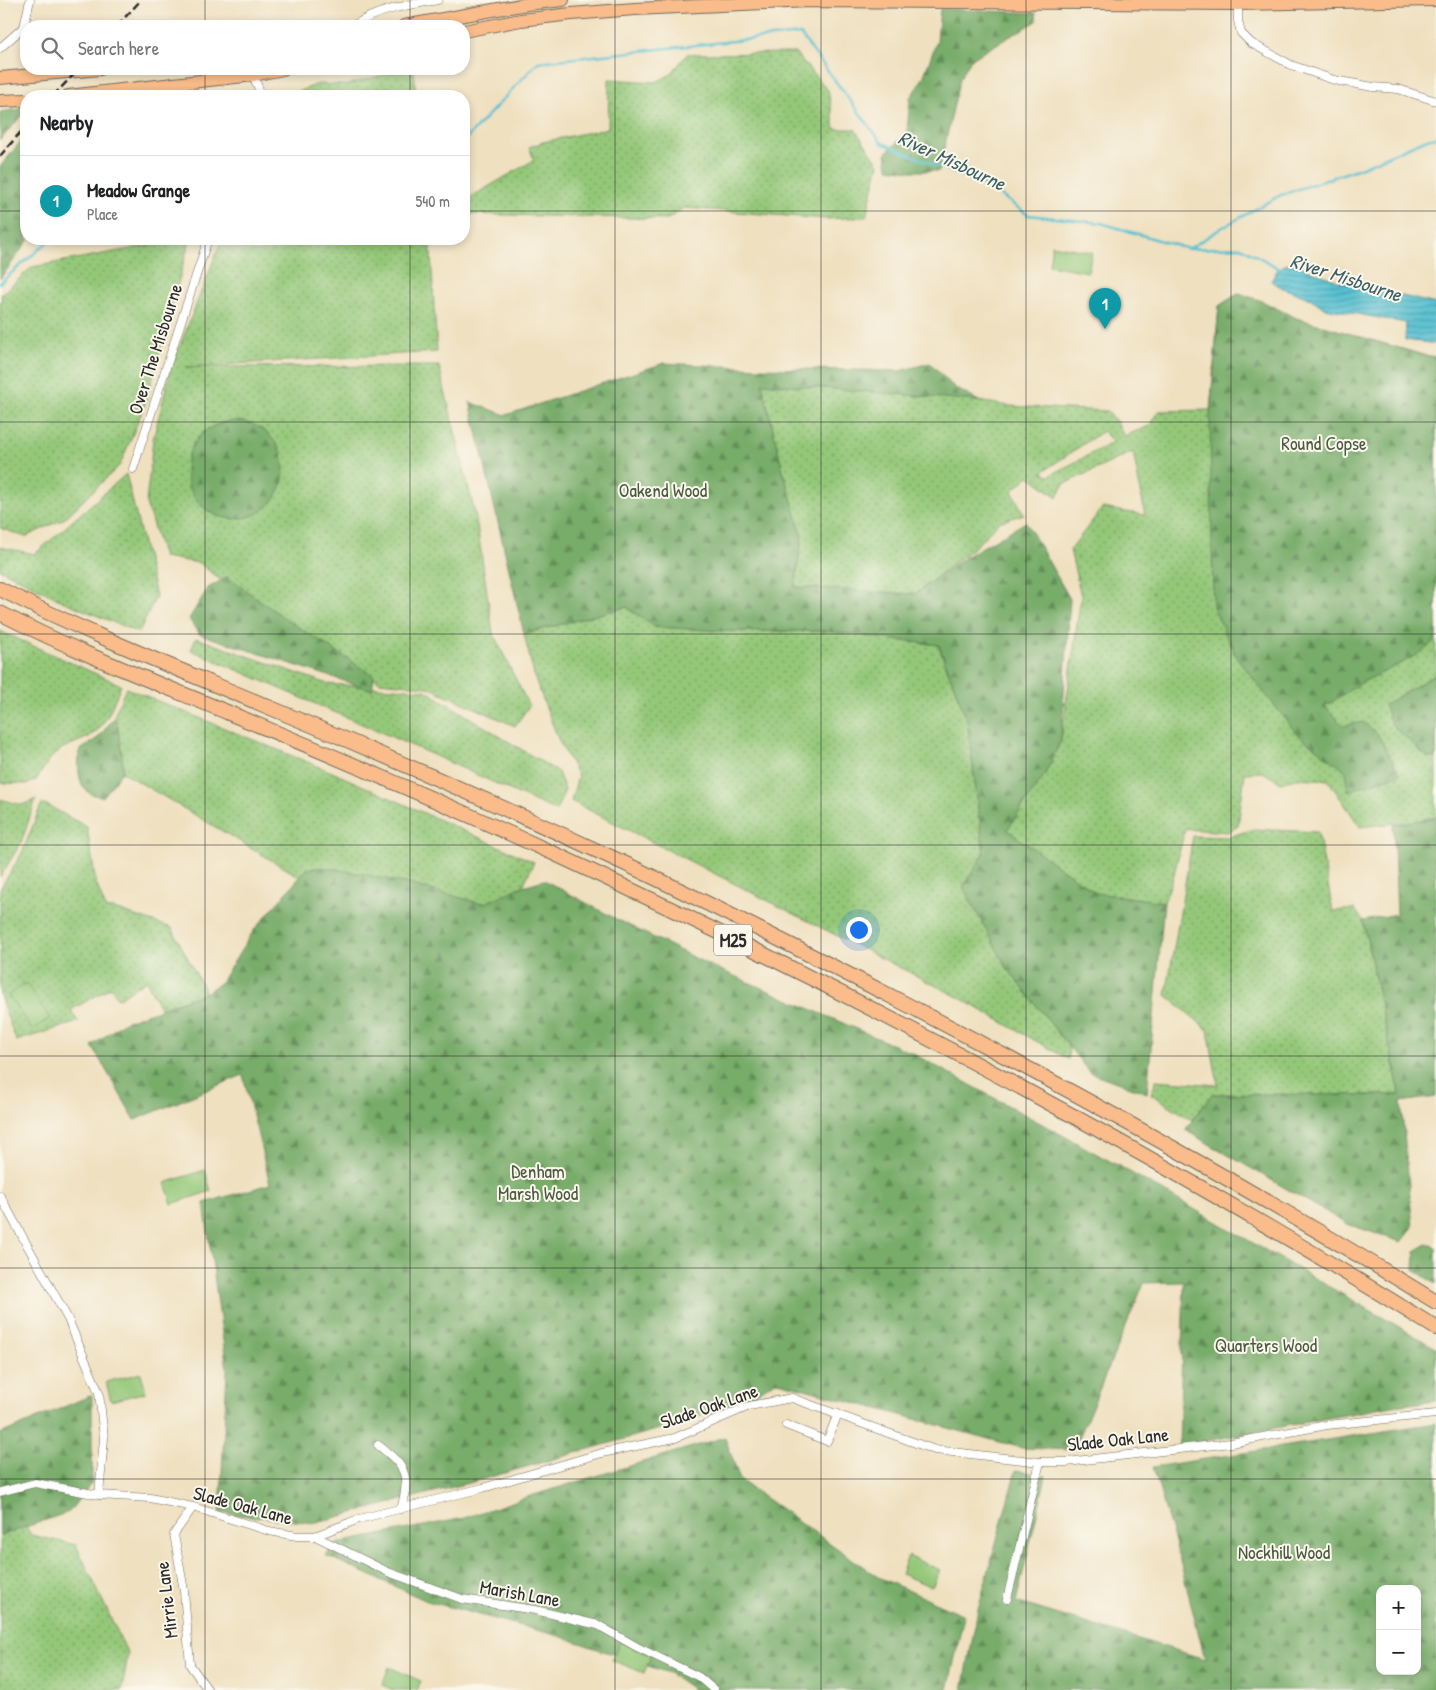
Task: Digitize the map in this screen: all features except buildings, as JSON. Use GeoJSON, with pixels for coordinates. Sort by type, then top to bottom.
{"type":"FeatureCollection","features":[{"type":"Feature","properties":{"kind":"highway"},"geometry":{"type":"LineString","coordinates":[[438,20],[527,4],[564,0]]}},
{"type":"Feature","properties":{"kind":"highway"},"geometry":{"type":"LineString","coordinates":[[470,30],[522,20],[571,14],[635,9],[809,1],[1238,4],[1436,0]]}},
{"type":"Feature","properties":{"kind":"highway"},"geometry":{"type":"LineString","coordinates":[[0,78],[33,75]]}},
{"type":"Feature","properties":{"kind":"highway"},"geometry":{"type":"LineString","coordinates":[[114,90],[229,75]]}},
{"type":"Feature","properties":{"kind":"highway"},"geometry":{"type":"LineString","coordinates":[[0,101],[20,100]]}},
{"type":"Feature","properties":{"kind":"highway","name":"M25"},"geometry":{"type":"LineString","coordinates":[[0,589],[80,628],[351,741],[502,808],[628,865],[804,952],[1034,1071],[1178,1150],[1436,1302]]}},
{"type":"Feature","properties":{"kind":"highway","name":"M25"},"geometry":{"type":"LineString","coordinates":[[0,613],[115,666],[329,755],[508,833],[808,976],[1034,1094],[1177,1173],[1436,1328]]}},
{"type":"Feature","properties":{"kind":"street"},"geometry":{"type":"LineString","coordinates":[[26,20],[30,0]]}},
{"type":"Feature","properties":{"kind":"street"},"geometry":{"type":"LineString","coordinates":[[364,20],[377,13],[438,0]]}},
{"type":"Feature","properties":{"kind":"street"},"geometry":{"type":"LineString","coordinates":[[1238,4],[1238,21],[1241,32],[1251,43],[1291,65],[1334,80],[1372,87],[1398,89],[1436,101]]}},
{"type":"Feature","properties":{"kind":"street"},"geometry":{"type":"LineString","coordinates":[[0,48],[20,30]]}},
{"type":"Feature","properties":{"kind":"street"},"geometry":{"type":"LineString","coordinates":[[253,75],[259,90]]}},
{"type":"Feature","properties":{"kind":"street","name":"Over The Misbourne"},"geometry":{"type":"LineString","coordinates":[[133,469],[206,245]]}},
{"type":"Feature","properties":{"kind":"street"},"geometry":{"type":"LineString","coordinates":[[0,1196],[68,1319],[99,1392],[104,1438],[99,1495]]}},
{"type":"Feature","properties":{"kind":"street","name":"Slade Oak Lane"},"geometry":{"type":"LineString","coordinates":[[0,1492],[35,1483],[99,1495],[150,1498],[193,1507],[269,1531],[297,1536],[315,1536],[360,1519],[482,1488],[602,1453],[675,1438],[749,1406],[792,1398],[934,1450],[1040,1462],[1067,1462],[1231,1443],[1327,1425],[1436,1414]]}},
{"type":"Feature","properties":{"kind":"street"},"geometry":{"type":"LineString","coordinates":[[786,1425],[827,1441],[838,1414]]}},
{"type":"Feature","properties":{"kind":"street"},"geometry":{"type":"LineString","coordinates":[[378,1445],[397,1460],[405,1474],[405,1495],[401,1509]]}},
{"type":"Feature","properties":{"kind":"street"},"geometry":{"type":"LineString","coordinates":[[1007,1599],[1040,1462]]}},
{"type":"Feature","properties":{"kind":"street","name":"Mirrie Lane"},"geometry":{"type":"LineString","coordinates":[[193,1507],[174,1534],[184,1591],[190,1665],[208,1690]]}},
{"type":"Feature","properties":{"kind":"street","name":"Marish Lane"},"geometry":{"type":"LineString","coordinates":[[315,1536],[388,1572],[462,1599],[535,1610],[598,1625],[637,1647],[699,1677],[714,1690]]}},
{"type":"Feature","properties":{"kind":"green space"},"geometry":{"type":"Polygon","coordinates":[[[940,9],[1036,13],[1037,21],[971,59],[960,78],[939,171],[909,171],[888,168],[886,153],[907,132],[910,98],[923,78],[937,41],[940,9]]]}},
{"type":"Feature","properties":{"kind":"green space"},"geometry":{"type":"Polygon","coordinates":[[[795,53],[828,90],[835,129],[855,129],[879,164],[866,217],[826,219],[684,208],[668,219],[470,214],[470,197],[534,160],[529,147],[543,142],[608,128],[609,79],[656,82],[671,74],[687,54],[795,53]]]}},
{"type":"Feature","properties":{"kind":"green space"},"geometry":{"type":"Polygon","coordinates":[[[383,75],[414,75],[416,90],[302,90],[318,84],[346,85],[383,75]]]}},
{"type":"Feature","properties":{"kind":"green space"},"geometry":{"type":"Polygon","coordinates":[[[20,109],[20,118],[0,140],[0,112],[20,109]]]}},
{"type":"Feature","properties":{"kind":"green space"},"geometry":{"type":"Polygon","coordinates":[[[20,142],[20,245],[25,245],[0,279],[0,167],[20,142]]]}},
{"type":"Feature","properties":{"kind":"green space"},"geometry":{"type":"Polygon","coordinates":[[[151,245],[188,245],[146,402],[120,465],[64,519],[25,537],[0,528],[0,303],[2,300],[1,295],[32,267],[151,245]]]}},
{"type":"Feature","properties":{"kind":"green space"},"geometry":{"type":"Polygon","coordinates":[[[220,245],[430,245],[437,352],[185,367],[439,366],[476,518],[493,633],[529,706],[515,726],[428,687],[380,682],[232,589],[199,563],[163,557],[146,503],[153,440],[171,368],[220,245]]]}},
{"type":"Feature","properties":{"kind":"green space"},"geometry":{"type":"Polygon","coordinates":[[[1052,245],[1092,252],[1088,272],[1049,265],[1052,245]]]}},
{"type":"Feature","properties":{"kind":"green space"},"geometry":{"type":"Polygon","coordinates":[[[1239,293],[1296,318],[1423,355],[1436,357],[1436,819],[1360,827],[1328,780],[1299,778],[1281,783],[1263,772],[1245,773],[1238,826],[1228,832],[1185,829],[1173,878],[1164,902],[1096,893],[1007,830],[1045,774],[1061,740],[1081,596],[1070,550],[1102,508],[1145,515],[1133,452],[1064,484],[1057,497],[1029,476],[1012,491],[1024,514],[999,522],[977,545],[915,594],[795,587],[802,536],[782,467],[762,383],[979,401],[1009,406],[1107,411],[1116,421],[1124,436],[1149,426],[1158,411],[1210,410],[1219,306],[1239,293]],[[1103,431],[1042,472],[1049,476],[1113,442],[1103,431]]]}},
{"type":"Feature","properties":{"kind":"green space","name":"Round Copse"},"geometry":{"type":"Polygon","coordinates":[[[1239,293],[1262,301],[1296,318],[1423,355],[1436,357],[1436,638],[1414,656],[1360,684],[1325,706],[1343,726],[1363,722],[1377,733],[1400,774],[1348,791],[1346,771],[1297,734],[1237,658],[1213,607],[1210,416],[1219,306],[1239,293]]]}},
{"type":"Feature","properties":{"kind":"green space","name":"Oakend Wood"},"geometry":{"type":"Polygon","coordinates":[[[664,363],[760,368],[899,371],[930,363],[955,388],[979,401],[762,383],[782,467],[802,536],[795,587],[915,594],[965,557],[1026,522],[1070,599],[1061,740],[1045,774],[1007,830],[1096,893],[1164,902],[1147,1093],[1089,1072],[1007,968],[963,887],[984,854],[967,720],[939,645],[825,631],[726,631],[655,627],[626,607],[524,634],[470,402],[506,415],[664,363]]]}},
{"type":"Feature","properties":{"kind":"green space"},"geometry":{"type":"Polygon","coordinates":[[[235,421],[254,425],[270,435],[280,451],[284,470],[280,489],[270,505],[254,515],[235,519],[216,515],[200,505],[190,489],[186,470],[190,451],[200,435],[216,425],[235,421]]]}},
{"type":"Feature","properties":{"kind":"green space"},"geometry":{"type":"Polygon","coordinates":[[[126,474],[156,596],[139,633],[62,601],[0,569],[0,547],[35,554],[126,474]]]}},
{"type":"Feature","properties":{"kind":"green space"},"geometry":{"type":"Polygon","coordinates":[[[227,577],[289,621],[374,676],[372,690],[199,634],[189,619],[208,588],[227,577]]]}},
{"type":"Feature","properties":{"kind":"green space"},"geometry":{"type":"Polygon","coordinates":[[[626,607],[655,627],[726,631],[825,631],[938,645],[967,720],[984,854],[963,887],[1007,968],[1069,1047],[1068,1059],[958,997],[571,801],[578,776],[559,741],[535,679],[524,634],[626,607]]]}},
{"type":"Feature","properties":{"kind":"green space"},"geometry":{"type":"Polygon","coordinates":[[[0,631],[121,685],[109,714],[100,728],[89,737],[63,748],[50,759],[36,780],[28,784],[0,783],[0,631]]]}},
{"type":"Feature","properties":{"kind":"green space"},"geometry":{"type":"Polygon","coordinates":[[[196,638],[328,684],[425,690],[558,772],[565,790],[556,811],[431,754],[191,650],[196,638]]]}},
{"type":"Feature","properties":{"kind":"green space"},"geometry":{"type":"Polygon","coordinates":[[[1436,674],[1436,758],[1428,758],[1392,725],[1384,705],[1436,674]]]}},
{"type":"Feature","properties":{"kind":"green space"},"geometry":{"type":"Polygon","coordinates":[[[126,688],[332,772],[534,862],[523,886],[485,903],[479,903],[405,883],[307,869],[300,877],[122,772],[123,766],[118,727],[114,716],[126,688]]]}},
{"type":"Feature","properties":{"kind":"green space"},"geometry":{"type":"Polygon","coordinates":[[[113,719],[117,721],[123,766],[122,772],[103,797],[90,793],[84,788],[79,773],[79,751],[99,737],[113,719]]]}},
{"type":"Feature","properties":{"kind":"green space"},"geometry":{"type":"Polygon","coordinates":[[[0,799],[22,805],[36,799],[21,843],[0,877],[0,799]]]}},
{"type":"Feature","properties":{"kind":"green space"},"geometry":{"type":"Polygon","coordinates":[[[41,805],[47,805],[87,827],[96,883],[106,909],[114,909],[172,928],[206,993],[160,1008],[146,980],[118,999],[111,987],[71,1010],[78,1022],[16,1041],[0,996],[0,889],[22,853],[41,805]]]}},
{"type":"Feature","properties":{"kind":"green space"},"geometry":{"type":"Polygon","coordinates":[[[1436,817],[1436,1097],[1401,1102],[1413,1227],[1401,1242],[1347,1224],[1185,1130],[1212,1094],[1400,1095],[1363,921],[1397,914],[1393,825],[1436,817]]]}},
{"type":"Feature","properties":{"kind":"green space"},"geometry":{"type":"Polygon","coordinates":[[[1254,829],[1318,832],[1333,911],[1355,909],[1363,921],[1400,1095],[1212,1094],[1192,1120],[1151,1094],[1156,1080],[1218,1085],[1208,1030],[1166,995],[1193,836],[1228,837],[1254,829]]]}},
{"type":"Feature","properties":{"kind":"green space","name":"Denham Marsh Wood"},"geometry":{"type":"Polygon","coordinates":[[[322,867],[401,882],[479,903],[485,903],[523,886],[544,880],[616,919],[709,965],[912,1053],[1119,1166],[1436,1348],[1436,1401],[1393,1406],[1179,1446],[1184,1282],[1144,1283],[1074,1450],[1022,1448],[775,1381],[745,1401],[674,1425],[480,1480],[314,1523],[220,1513],[227,1369],[204,1203],[270,1184],[243,1075],[135,1120],[92,1046],[124,1022],[206,993],[221,982],[254,930],[307,869],[322,867]]]}},
{"type":"Feature","properties":{"kind":"green space"},"geometry":{"type":"Polygon","coordinates":[[[26,983],[50,1018],[32,1030],[8,995],[26,983]]]}},
{"type":"Feature","properties":{"kind":"green space"},"geometry":{"type":"Polygon","coordinates":[[[205,1170],[211,1191],[172,1204],[165,1183],[205,1170]]]}},
{"type":"Feature","properties":{"kind":"green space"},"geometry":{"type":"Polygon","coordinates":[[[1427,1244],[1436,1247],[1436,1284],[1414,1270],[1415,1251],[1427,1244]]]}},
{"type":"Feature","properties":{"kind":"green space"},"geometry":{"type":"Polygon","coordinates":[[[141,1373],[146,1392],[111,1401],[106,1382],[141,1373]]]}},
{"type":"Feature","properties":{"kind":"green space"},"geometry":{"type":"Polygon","coordinates":[[[92,1395],[92,1482],[69,1512],[0,1536],[0,1434],[92,1395]]]}},
{"type":"Feature","properties":{"kind":"green space","name":"Nockhill Wood"},"geometry":{"type":"Polygon","coordinates":[[[1436,1423],[1436,1690],[963,1690],[978,1609],[1016,1470],[1046,1476],[1016,1602],[1205,1659],[1179,1557],[1153,1467],[1436,1423]]]}},
{"type":"Feature","properties":{"kind":"green space"},"geometry":{"type":"Polygon","coordinates":[[[725,1437],[740,1480],[878,1577],[964,1615],[948,1690],[694,1690],[669,1673],[559,1636],[427,1601],[325,1555],[338,1543],[464,1518],[725,1437]]]}},
{"type":"Feature","properties":{"kind":"green space"},"geometry":{"type":"Polygon","coordinates":[[[0,1484],[31,1535],[76,1545],[128,1654],[122,1690],[0,1690],[0,1484]]]}},
{"type":"Feature","properties":{"kind":"green space"},"geometry":{"type":"Polygon","coordinates":[[[908,1556],[940,1570],[932,1587],[901,1574],[908,1556]]]}},
{"type":"Feature","properties":{"kind":"green space"},"geometry":{"type":"Polygon","coordinates":[[[620,1642],[651,1656],[644,1673],[612,1660],[620,1642]]]}},
{"type":"Feature","properties":{"kind":"green space"},"geometry":{"type":"Polygon","coordinates":[[[389,1667],[421,1681],[417,1690],[393,1690],[382,1685],[389,1667]]]}},
{"type":"Feature","properties":{"kind":"water"},"geometry":{"type":"Polygon","coordinates":[[[1290,262],[1335,280],[1436,304],[1436,344],[1405,340],[1406,323],[1325,308],[1311,299],[1271,281],[1278,269],[1290,262]]]}},
{"type":"Feature","properties":{"kind":"waterway","name":"River Misbourne"},"geometry":{"type":"LineString","coordinates":[[470,135],[538,62],[800,34],[882,143],[989,187],[1028,215],[1101,223],[1189,249],[1241,247],[1280,269]]}},
{"type":"Feature","properties":{"kind":"waterway"},"geometry":{"type":"LineString","coordinates":[[1190,248],[1223,227],[1281,195],[1360,168],[1427,139],[1436,137]]}},
{"type":"Feature","properties":{"kind":"waterway","name":"River Misbourne"},"geometry":{"type":"LineString","coordinates":[[0,283],[44,245]]}},
{"type":"Feature","properties":{"kind":"railway"},"geometry":{"type":"LineString","coordinates":[[123,20],[141,0]]}},
{"type":"Feature","properties":{"kind":"railway"},"geometry":{"type":"LineString","coordinates":[[59,90],[73,75]]}},
{"type":"Feature","properties":{"kind":"railway"},"geometry":{"type":"LineString","coordinates":[[0,156],[20,133]]}},
{"type":"Feature","properties":{"kind":"place","name":"Meadow Grange"},"geometry":{"type":"Point","coordinates":[1105,329]}},
{"type":"Feature","properties":{"kind":"park label","name":"Quarters Wood"},"geometry":{"type":"Point","coordinates":[1266,1345]}}]}
